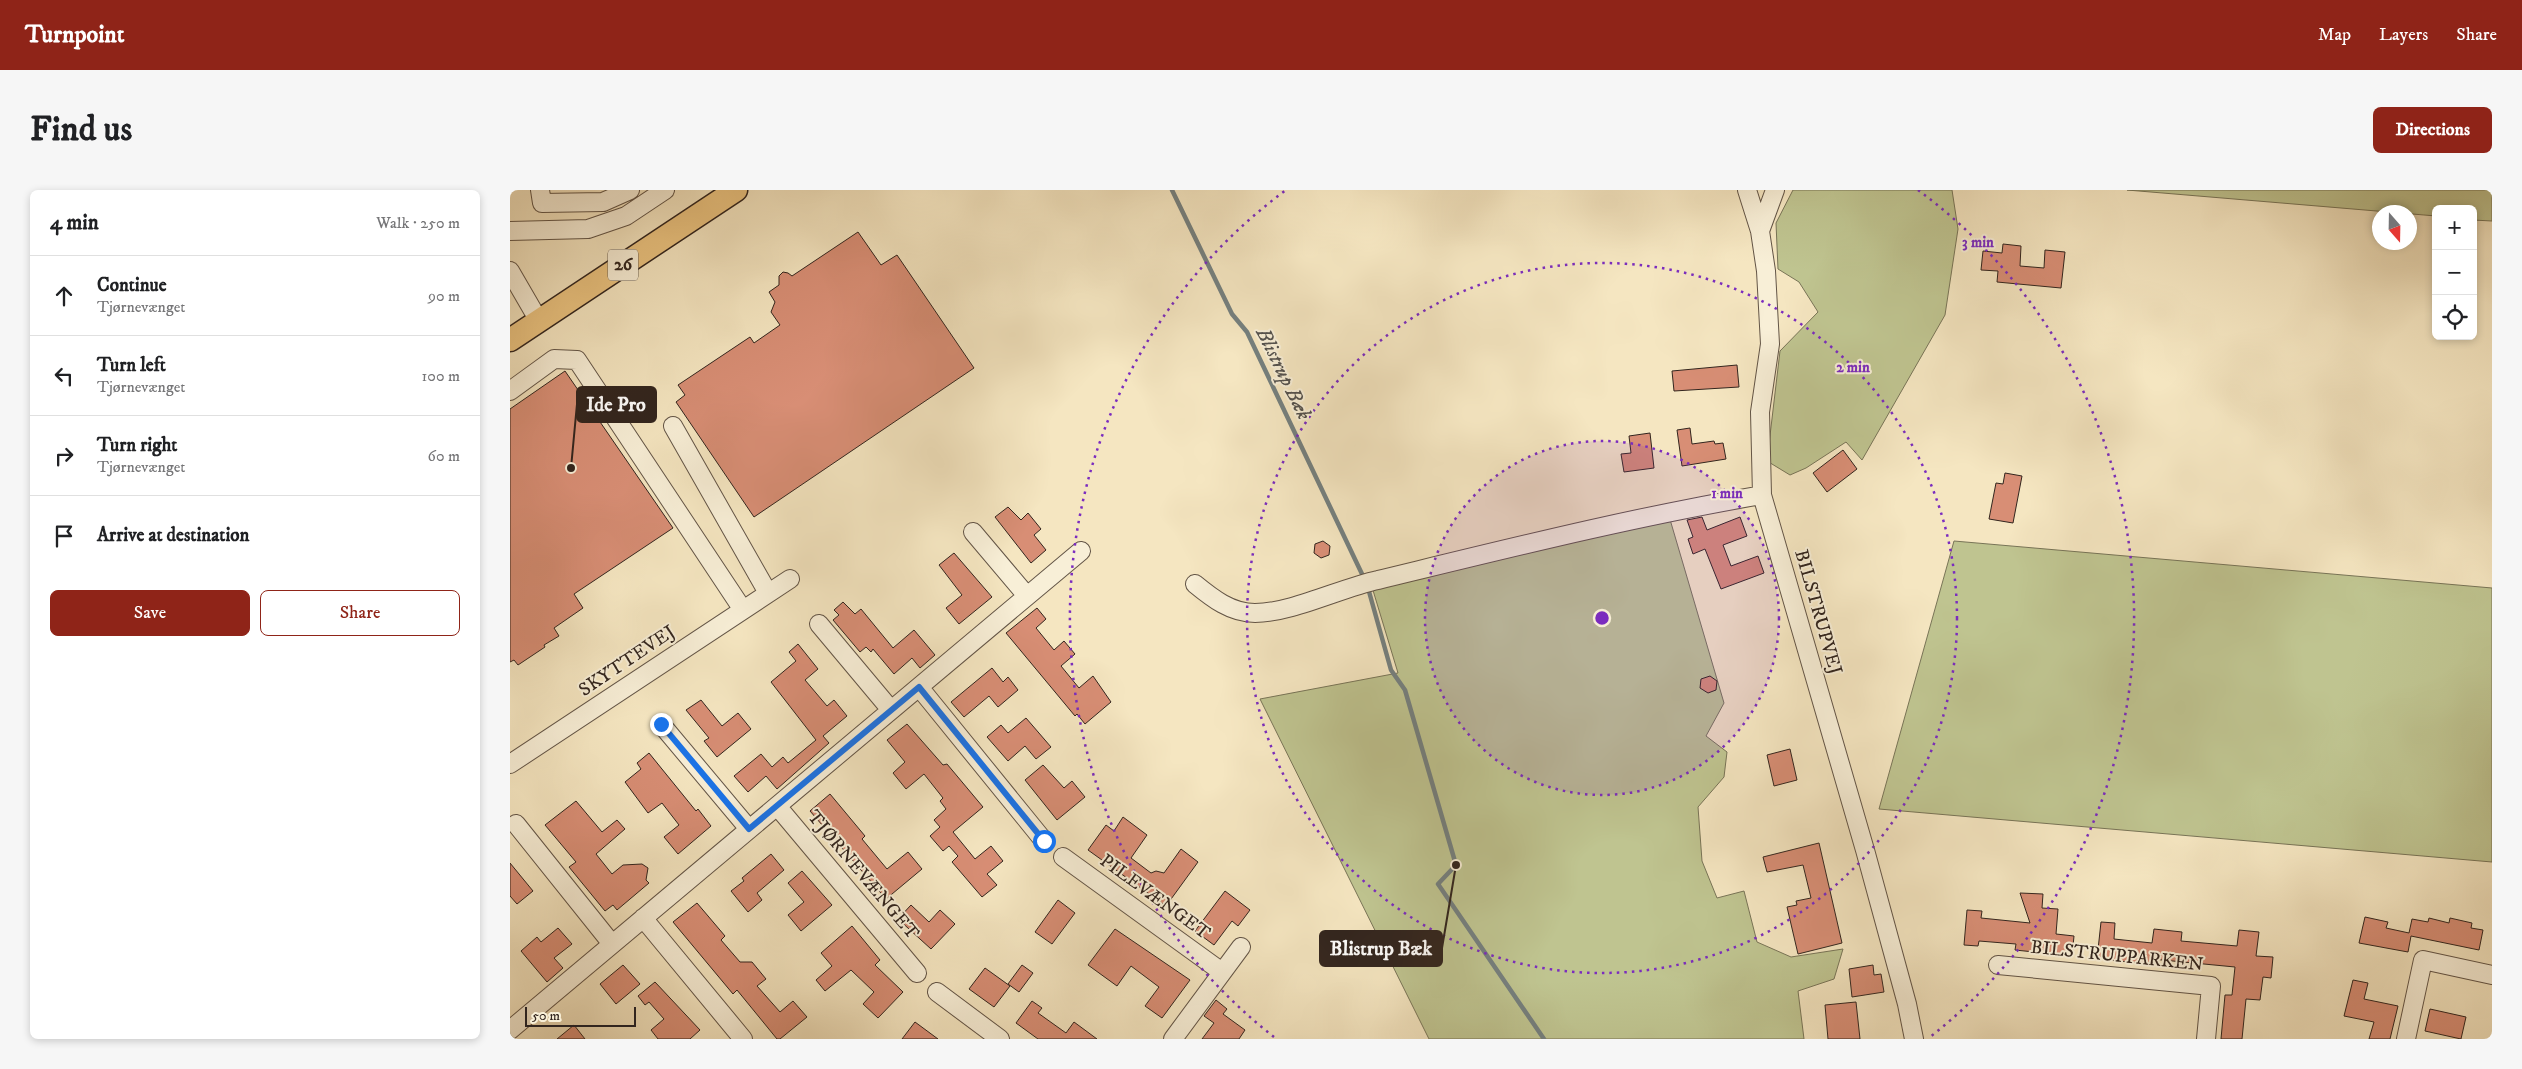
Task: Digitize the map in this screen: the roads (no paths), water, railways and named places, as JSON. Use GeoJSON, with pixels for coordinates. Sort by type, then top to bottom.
{"type":"FeatureCollection","features":[{"type":"Feature","properties":{"kind":"main road","name":"26"},"geometry":{"type":"LineString","coordinates":[[510,340],[736,190]]}},
{"type":"Feature","properties":{"kind":"street"},"geometry":{"type":"LineString","coordinates":[[540,190],[542,203],[603,202],[630,190]]}},
{"type":"Feature","properties":{"kind":"street","name":"BILSTRUPVEJ"},"geometry":{"type":"LineString","coordinates":[[1747,190],[1760,231],[1766,271],[1770,344],[1760,412],[1762,494],[1865,850],[1907,1004],[1914,1039]]}},
{"type":"Feature","properties":{"kind":"street"},"geometry":{"type":"LineString","coordinates":[[1760,231],[1776,190]]}},
{"type":"Feature","properties":{"kind":"street"},"geometry":{"type":"LineString","coordinates":[[510,231],[588,229],[626,216],[655,193]]}},
{"type":"Feature","properties":{"kind":"street"},"geometry":{"type":"LineString","coordinates":[[510,271],[539,320]]}},
{"type":"Feature","properties":{"kind":"street"},"geometry":{"type":"LineString","coordinates":[[510,391],[554,359],[577,360],[743,610]]}},
{"type":"Feature","properties":{"kind":"street"},"geometry":{"type":"LineString","coordinates":[[673,426],[768,593]]}},
{"type":"Feature","properties":{"kind":"street"},"geometry":{"type":"LineString","coordinates":[[1195,584],[1223,605],[1253,613],[1268,612],[1351,586],[1675,510],[1762,494]]}},
{"type":"Feature","properties":{"kind":"street"},"geometry":{"type":"LineString","coordinates":[[973,532],[1026,596]]}},
{"type":"Feature","properties":{"kind":"street","name":"TJØRNEVÆNGET"},"geometry":{"type":"LineString","coordinates":[[510,1030],[1081,551]]}},
{"type":"Feature","properties":{"kind":"street","name":"SKYTTEVEJ"},"geometry":{"type":"LineString","coordinates":[[510,764],[790,579]]}},
{"type":"Feature","properties":{"kind":"street"},"geometry":{"type":"LineString","coordinates":[[819,624],[891,710]]}},
{"type":"Feature","properties":{"kind":"street"},"geometry":{"type":"LineString","coordinates":[[919,687],[1044,841]]}},
{"type":"Feature","properties":{"kind":"street"},"geometry":{"type":"LineString","coordinates":[[661,724],[749,829]]}},
{"type":"Feature","properties":{"kind":"street","name":"TJØRNEVÆNGET"},"geometry":{"type":"LineString","coordinates":[[777,806],[918,973]]}},
{"type":"Feature","properties":{"kind":"street"},"geometry":{"type":"LineString","coordinates":[[516,824],[612,944]]}},
{"type":"Feature","properties":{"kind":"street","name":"PILEVÆNGET"},"geometry":{"type":"LineString","coordinates":[[1063,857],[1222,972]]}},
{"type":"Feature","properties":{"kind":"street"},"geometry":{"type":"LineString","coordinates":[[643,918],[743,1039]]}},
{"type":"Feature","properties":{"kind":"street"},"geometry":{"type":"LineString","coordinates":[[1173,1039],[1241,946]]}},
{"type":"Feature","properties":{"kind":"street"},"geometry":{"type":"LineString","coordinates":[[2406,1039],[2423,960],[2492,975]]}},
{"type":"Feature","properties":{"kind":"street","name":"BILSTRUPPARKEN"},"geometry":{"type":"LineString","coordinates":[[1998,965],[2211,986],[2206,1039]]}},
{"type":"Feature","properties":{"kind":"street"},"geometry":{"type":"LineString","coordinates":[[937,992],[1000,1039]]}},
{"type":"Feature","properties":{"kind":"waterway","name":"Blistrup Bæk"},"geometry":{"type":"LineString","coordinates":[[1172,190],[1232,314],[1247,332],[1362,574]]}},
{"type":"Feature","properties":{"kind":"waterway","name":"Blistrup Bæk"},"geometry":{"type":"LineString","coordinates":[[1368,588],[1391,670],[1405,690],[1456,865],[1438,884],[1544,1039]]}},
{"type":"Feature","properties":{"kind":"place","name":"Ide Pro"},"geometry":{"type":"Point","coordinates":[571,468]}},
{"type":"Feature","properties":{"kind":"place","name":"Blistrup Bæk"},"geometry":{"type":"Point","coordinates":[1456,865]}}]}
